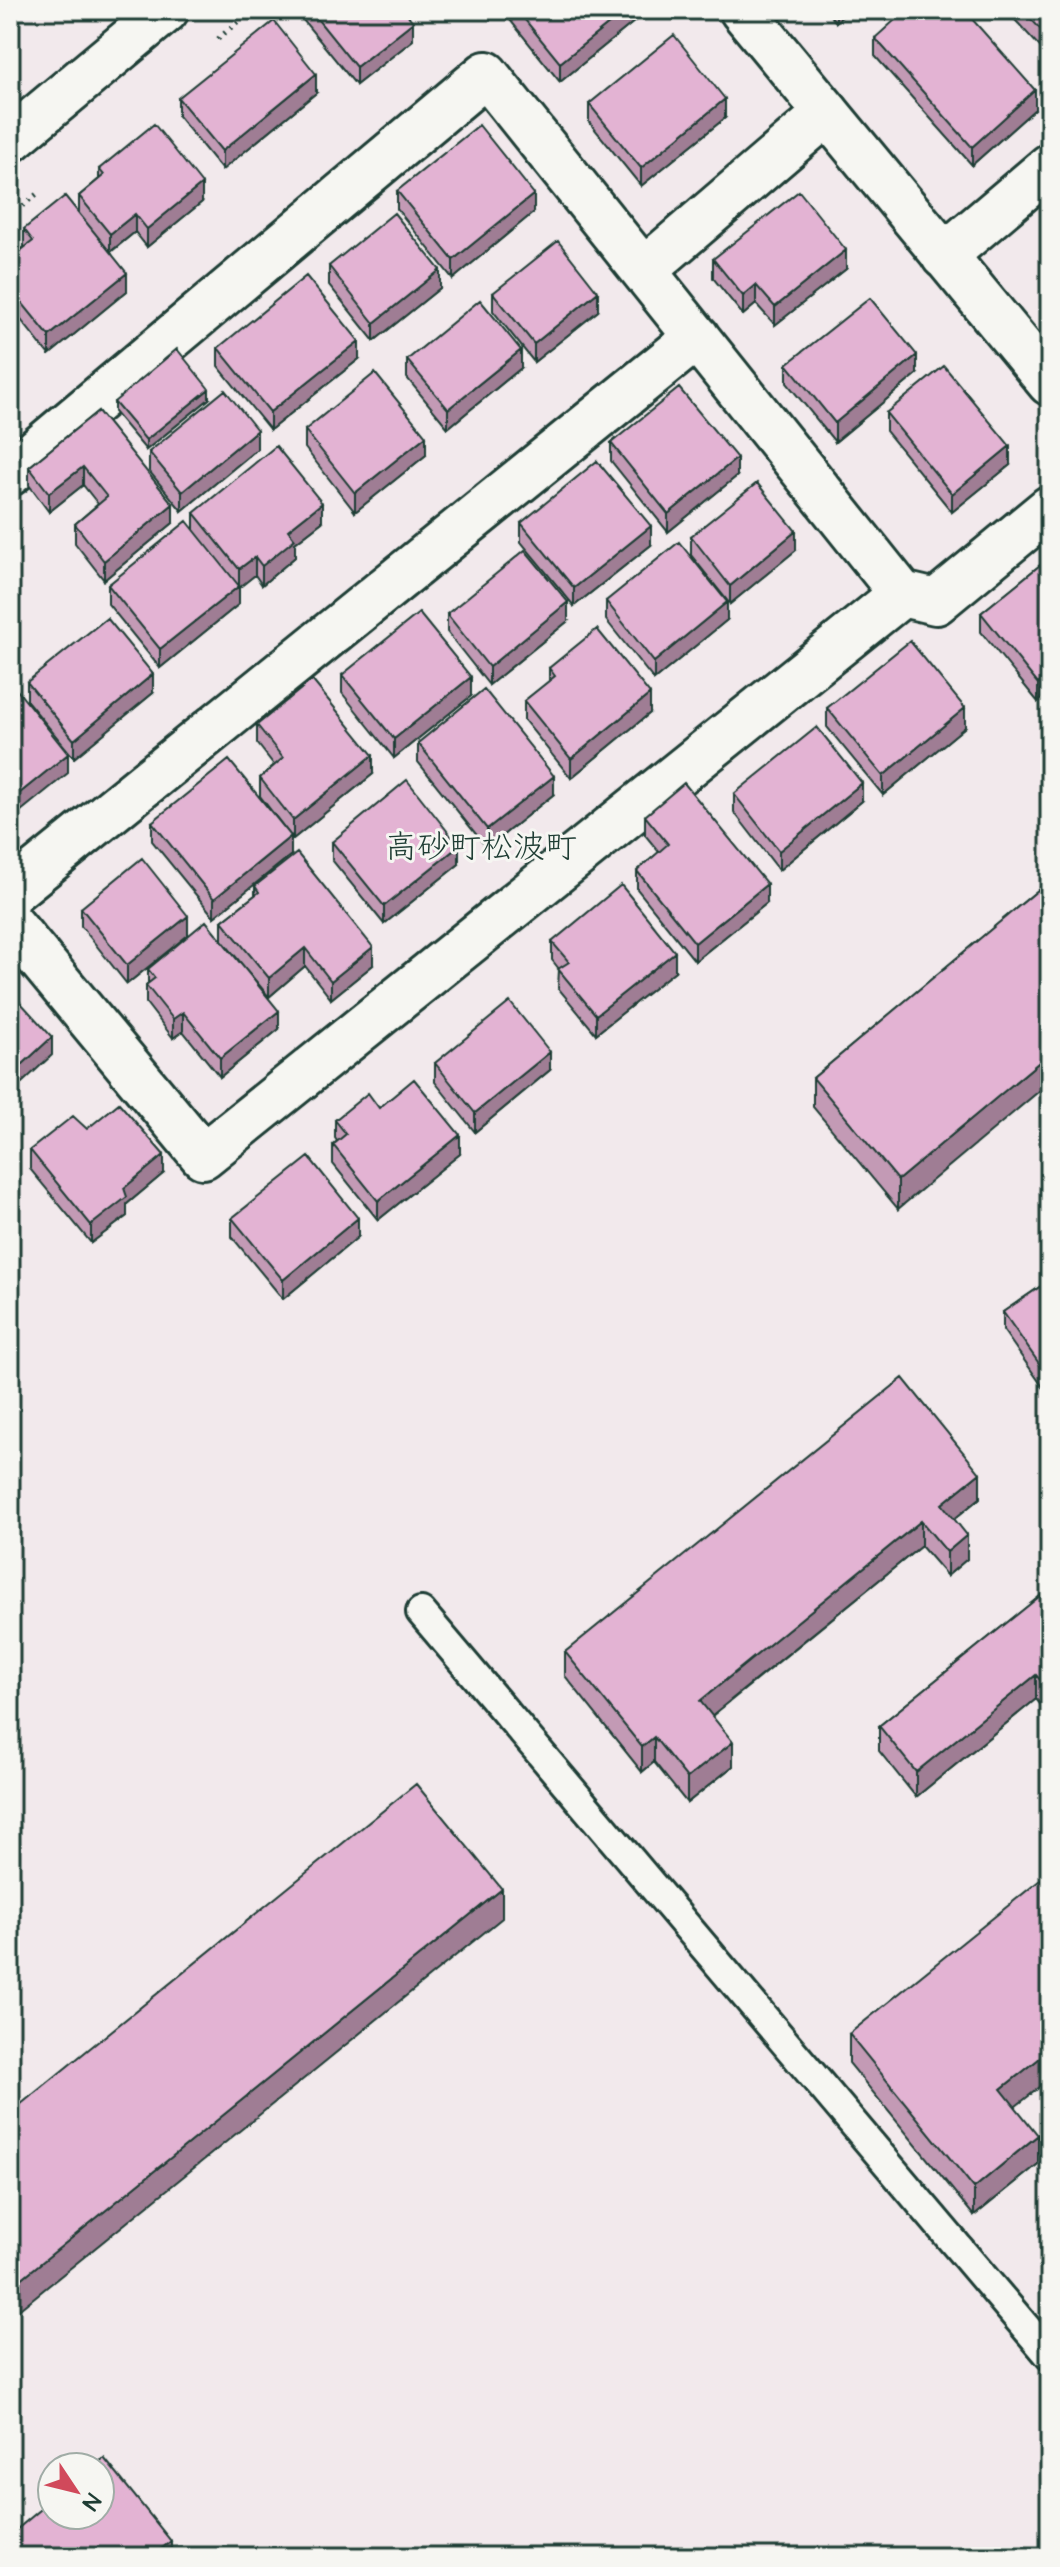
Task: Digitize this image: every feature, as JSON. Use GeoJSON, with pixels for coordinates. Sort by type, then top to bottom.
{"type":"FeatureCollection","features":[{"type":"Feature","properties":{"kind":"street"},"geometry":{"type":"LineString","coordinates":[[10,140],[166,10]]}},
{"type":"Feature","properties":{"kind":"street"},"geometry":{"type":"LineString","coordinates":[[742,10],[1050,383]]}},
{"type":"Feature","properties":{"kind":"street"},"geometry":{"type":"LineString","coordinates":[[10,473],[486,74],[902,594],[936,602],[1050,508]]}},
{"type":"Feature","properties":{"kind":"street"},"geometry":{"type":"LineString","coordinates":[[644,270],[827,113]]}},
{"type":"Feature","properties":{"kind":"street"},"geometry":{"type":"LineString","coordinates":[[944,256],[1050,166]]}},
{"type":"Feature","properties":{"kind":"street"},"geometry":{"type":"LineString","coordinates":[[10,893],[697,337]]}},
{"type":"Feature","properties":{"kind":"street"},"geometry":{"type":"LineString","coordinates":[[10,923],[203,1156],[902,594]]}},
{"type":"Feature","properties":{"kind":"lane"},"geometry":{"type":"LineString","coordinates":[[421,1612],[1050,2356]]}},
{"type":"Feature","properties":{"kind":"building"},"geometry":{"type":"Polygon","coordinates":[[[310,10],[404,10],[413,22],[356,67],[310,10]]]}},
{"type":"Feature","properties":{"kind":"building"},"geometry":{"type":"Polygon","coordinates":[[[517,10],[626,10],[560,63],[517,10]]]}},
{"type":"Feature","properties":{"kind":"building"},"geometry":{"type":"Polygon","coordinates":[[[906,10],[964,10],[1035,90],[972,147],[875,38],[906,10]]]}},
{"type":"Feature","properties":{"kind":"building"},"geometry":{"type":"Polygon","coordinates":[[[1023,10],[1050,10],[1050,40],[1023,10]]]}},
{"type":"Feature","properties":{"kind":"building"},"geometry":{"type":"Polygon","coordinates":[[[274,21],[316,74],[222,151],[178,98],[274,21]]]}},
{"type":"Feature","properties":{"kind":"building"},"geometry":{"type":"Polygon","coordinates":[[[674,35],[725,99],[641,168],[589,104],[674,35]]]}},
{"type":"Feature","properties":{"kind":"building"},"geometry":{"type":"Polygon","coordinates":[[[154,124],[202,184],[147,229],[135,214],[110,234],[79,196],[104,175],[99,169],[154,124]]]}},
{"type":"Feature","properties":{"kind":"building"},"geometry":{"type":"Polygon","coordinates":[[[479,125],[534,194],[453,260],[397,191],[479,125]]]}},
{"type":"Feature","properties":{"kind":"building"},"geometry":{"type":"Polygon","coordinates":[[[799,191],[846,250],[775,307],[756,285],[743,296],[713,259],[799,191]]]}},
{"type":"Feature","properties":{"kind":"building"},"geometry":{"type":"Polygon","coordinates":[[[65,196],[127,273],[49,336],[10,288],[10,259],[33,241],[24,229],[65,196]]]}},
{"type":"Feature","properties":{"kind":"building"},"geometry":{"type":"Polygon","coordinates":[[[394,213],[440,270],[374,323],[329,266],[394,213]]]}},
{"type":"Feature","properties":{"kind":"building"},"geometry":{"type":"Polygon","coordinates":[[[558,241],[598,292],[534,344],[493,293],[558,241]]]}},
{"type":"Feature","properties":{"kind":"building"},"geometry":{"type":"Polygon","coordinates":[[[306,276],[359,341],[270,412],[218,348],[306,276]]]}},
{"type":"Feature","properties":{"kind":"building"},"geometry":{"type":"Polygon","coordinates":[[[870,298],[917,355],[835,423],[787,364],[870,298]]]}},
{"type":"Feature","properties":{"kind":"building"},"geometry":{"type":"Polygon","coordinates":[[[480,300],[521,350],[448,409],[407,360],[480,300]]]}},
{"type":"Feature","properties":{"kind":"building"},"geometry":{"type":"Polygon","coordinates":[[[177,349],[209,389],[146,440],[114,402],[177,349]]]}},
{"type":"Feature","properties":{"kind":"building"},"geometry":{"type":"Polygon","coordinates":[[[944,366],[1010,446],[952,494],[886,413],[944,366]]]}},
{"type":"Feature","properties":{"kind":"building"},"geometry":{"type":"Polygon","coordinates":[[[375,373],[426,436],[355,493],[305,430],[375,373]]]}},
{"type":"Feature","properties":{"kind":"building"},"geometry":{"type":"Polygon","coordinates":[[[679,388],[737,458],[668,514],[611,443],[679,388]]]}},
{"type":"Feature","properties":{"kind":"building"},"geometry":{"type":"Polygon","coordinates":[[[225,390],[257,430],[182,492],[149,452],[225,390]]]}},
{"type":"Feature","properties":{"kind":"building"},"geometry":{"type":"Polygon","coordinates":[[[98,411],[173,504],[104,561],[75,524],[107,497],[83,467],[49,493],[29,467],[98,411]]]}},
{"type":"Feature","properties":{"kind":"building"},"geometry":{"type":"Polygon","coordinates":[[[276,446],[322,503],[288,530],[295,539],[262,566],[255,557],[239,569],[194,513],[276,446]]]}},
{"type":"Feature","properties":{"kind":"building"},"geometry":{"type":"Polygon","coordinates":[[[597,461],[651,526],[574,588],[521,523],[597,461]]]}},
{"type":"Feature","properties":{"kind":"building"},"geometry":{"type":"Polygon","coordinates":[[[757,483],[796,531],[730,586],[691,536],[757,483]]]}},
{"type":"Feature","properties":{"kind":"building"},"geometry":{"type":"Polygon","coordinates":[[[187,521],[239,586],[160,649],[108,585],[187,521]]]}},
{"type":"Feature","properties":{"kind":"building"},"geometry":{"type":"Polygon","coordinates":[[[679,542],[727,602],[654,662],[606,601],[679,542]]]}},
{"type":"Feature","properties":{"kind":"building"},"geometry":{"type":"Polygon","coordinates":[[[525,550],[568,602],[489,667],[447,614],[525,550]]]}},
{"type":"Feature","properties":{"kind":"building"},"geometry":{"type":"Polygon","coordinates":[[[1050,557],[1050,674],[1038,684],[981,613],[1050,557]]]}},
{"type":"Feature","properties":{"kind":"building"},"geometry":{"type":"Polygon","coordinates":[[[419,613],[471,677],[394,739],[342,675],[419,613]]]}},
{"type":"Feature","properties":{"kind":"building"},"geometry":{"type":"Polygon","coordinates":[[[107,618],[153,674],[74,740],[27,682],[107,618]]]}},
{"type":"Feature","properties":{"kind":"building"},"geometry":{"type":"Polygon","coordinates":[[[597,629],[650,694],[571,759],[524,701],[555,676],[549,668],[597,629]]]}},
{"type":"Feature","properties":{"kind":"building"},"geometry":{"type":"Polygon","coordinates":[[[910,641],[965,708],[883,776],[827,708],[910,641]]]}},
{"type":"Feature","properties":{"kind":"building"},"geometry":{"type":"Polygon","coordinates":[[[312,680],[373,755],[293,820],[260,778],[283,758],[257,725],[312,680]]]}},
{"type":"Feature","properties":{"kind":"building"},"geometry":{"type":"Polygon","coordinates":[[[484,689],[554,776],[487,829],[418,743],[484,689]]]}},
{"type":"Feature","properties":{"kind":"building"},"geometry":{"type":"Polygon","coordinates":[[[17,690],[68,754],[10,801],[10,695],[17,690]]]}},
{"type":"Feature","properties":{"kind":"building"},"geometry":{"type":"Polygon","coordinates":[[[817,727],[862,783],[779,851],[734,794],[817,727]]]}},
{"type":"Feature","properties":{"kind":"building"},"geometry":{"type":"Polygon","coordinates":[[[229,760],[291,836],[214,899],[152,822],[229,760]]]}},
{"type":"Feature","properties":{"kind":"building"},"geometry":{"type":"Polygon","coordinates":[[[407,780],[459,846],[384,906],[332,842],[407,780]]]}},
{"type":"Feature","properties":{"kind":"building"},"geometry":{"type":"Polygon","coordinates":[[[684,783],[767,884],[695,943],[637,871],[668,844],[645,816],[684,783]]]}},
{"type":"Feature","properties":{"kind":"building"},"geometry":{"type":"Polygon","coordinates":[[[297,853],[373,947],[331,981],[305,948],[269,978],[222,921],[259,892],[255,886],[297,853]]]}},
{"type":"Feature","properties":{"kind":"building"},"geometry":{"type":"Polygon","coordinates":[[[142,858],[188,916],[127,965],[81,908],[142,858]]]}},
{"type":"Feature","properties":{"kind":"building"},"geometry":{"type":"Polygon","coordinates":[[[1050,880],[1050,1053],[898,1180],[813,1078],[1050,880]]]}},
{"type":"Feature","properties":{"kind":"building"},"geometry":{"type":"Polygon","coordinates":[[[621,885],[675,952],[596,1015],[558,969],[569,962],[552,942],[621,885]]]}},
{"type":"Feature","properties":{"kind":"building"},"geometry":{"type":"Polygon","coordinates":[[[206,921],[279,1011],[220,1058],[183,1012],[173,1019],[146,985],[155,978],[148,969],[206,921]]]}},
{"type":"Feature","properties":{"kind":"building"},"geometry":{"type":"Polygon","coordinates":[[[10,991],[52,1037],[10,1076],[10,991]]]}},
{"type":"Feature","properties":{"kind":"building"},"geometry":{"type":"Polygon","coordinates":[[[510,1002],[550,1052],[475,1113],[435,1063],[510,1002]]]}},
{"type":"Feature","properties":{"kind":"building"},"geometry":{"type":"Polygon","coordinates":[[[414,1079],[460,1135],[378,1201],[333,1145],[346,1134],[335,1120],[368,1093],[379,1108],[414,1079]]]}},
{"type":"Feature","properties":{"kind":"building"},"geometry":{"type":"Polygon","coordinates":[[[119,1103],[164,1155],[124,1188],[127,1197],[91,1225],[30,1150],[73,1116],[87,1129],[119,1103]]]}},
{"type":"Feature","properties":{"kind":"building"},"geometry":{"type":"Polygon","coordinates":[[[309,1157],[358,1218],[283,1280],[232,1218],[309,1157]]]}},
{"type":"Feature","properties":{"kind":"building"},"geometry":{"type":"Polygon","coordinates":[[[1050,1280],[1050,1379],[1003,1312],[1050,1280]]]}},
{"type":"Feature","properties":{"kind":"building"},"geometry":{"type":"Polygon","coordinates":[[[903,1378],[980,1473],[942,1504],[967,1535],[947,1552],[921,1521],[700,1701],[733,1742],[687,1778],[654,1737],[642,1747],[565,1652],[903,1378]]]}},
{"type":"Feature","properties":{"kind":"building"},"geometry":{"type":"Polygon","coordinates":[[[1050,1588],[1050,1691],[1036,1675],[916,1772],[879,1726],[1050,1588]]]}},
{"type":"Feature","properties":{"kind":"building"},"geometry":{"type":"Polygon","coordinates":[[[416,1784],[502,1889],[10,2288],[10,2113],[416,1784]]]}},
{"type":"Feature","properties":{"kind":"building"},"geometry":{"type":"Polygon","coordinates":[[[1050,1872],[1050,2050],[1001,2089],[1038,2135],[974,2188],[849,2034],[1050,1872]]]}},
{"type":"Feature","properties":{"kind":"building"},"geometry":{"type":"Polygon","coordinates":[[[116,2473],[171,2541],[151,2557],[10,2557],[10,2535],[36,2513],[36,2531],[116,2531],[116,2473]]]}},
{"type":"Feature","properties":{"kind":"district","name":"高砂町松波町"},"geometry":{"type":"Point","coordinates":[481,847]}}]}
